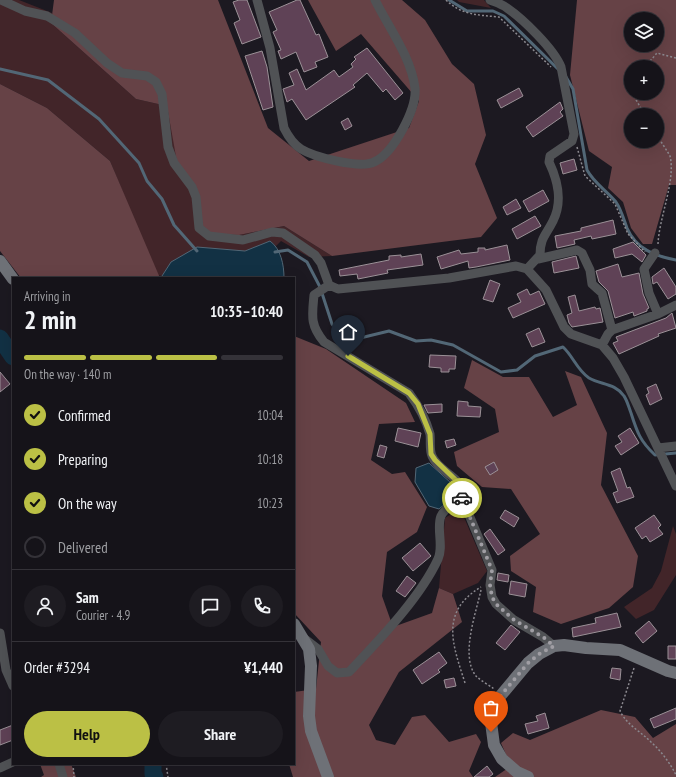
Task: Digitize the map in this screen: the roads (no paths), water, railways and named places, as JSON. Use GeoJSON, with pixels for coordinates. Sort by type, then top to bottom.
{"type":"FeatureCollection","features":[{"type":"Feature","properties":{"kind":"street"},"geometry":{"type":"LineString","coordinates":[[2,0],[25,10],[47,16],[75,33],[107,63],[122,73],[147,76],[156,82],[162,94],[168,147],[174,163],[192,187],[196,197],[199,228],[209,236],[243,240],[272,232],[284,233],[315,255],[321,263],[324,288]]}},
{"type":"Feature","properties":{"kind":"street"},"geometry":{"type":"LineString","coordinates":[[257,0],[270,48],[284,128],[290,139],[301,149],[319,156],[361,165],[374,163],[384,156],[399,137],[412,108],[415,89],[409,65],[375,0]]}},
{"type":"Feature","properties":{"kind":"street"},"geometry":{"type":"LineString","coordinates":[[490,0],[507,7],[551,48],[561,67],[574,134],[572,141],[550,156],[548,162],[557,180],[559,194],[554,220],[540,243],[538,259]]}},
{"type":"Feature","properties":{"kind":"street"},"geometry":{"type":"LineString","coordinates":[[527,269],[538,259],[577,250],[582,253],[590,270],[592,284],[602,293],[612,330]]}},
{"type":"Feature","properties":{"kind":"street"},"geometry":{"type":"LineString","coordinates":[[655,253],[644,269],[649,293],[658,314]]}},
{"type":"Feature","properties":{"kind":"street"},"geometry":{"type":"LineString","coordinates":[[0,261],[12,278]]}},
{"type":"Feature","properties":{"kind":"street"},"geometry":{"type":"LineString","coordinates":[[302,636],[318,649],[328,666],[337,673],[349,672],[414,598],[439,557],[441,516],[447,508],[462,498],[464,492],[462,486],[435,460],[431,454],[430,434],[418,404],[409,393],[324,342],[317,333],[312,320],[314,295],[324,288],[338,289],[449,278],[516,266],[527,269],[546,290],[564,328],[571,334],[602,345],[624,377],[676,486]]}},
{"type":"Feature","properties":{"kind":"street"},"geometry":{"type":"LineString","coordinates":[[602,345],[612,330],[658,314],[676,304]]}},
{"type":"Feature","properties":{"kind":"street"},"geometry":{"type":"LineString","coordinates":[[658,448],[676,446]]}},
{"type":"Feature","properties":{"kind":"street"},"geometry":{"type":"LineString","coordinates":[[462,498],[492,570],[490,585],[492,597],[496,604],[514,620],[543,637],[554,646]]}},
{"type":"Feature","properties":{"kind":"street"},"geometry":{"type":"LineString","coordinates":[[295,626],[309,649],[311,666],[309,716],[311,731],[328,777]]}},
{"type":"Feature","properties":{"kind":"street"},"geometry":{"type":"LineString","coordinates":[[0,633],[6,670],[12,684]]}},
{"type":"Feature","properties":{"kind":"street"},"geometry":{"type":"LineString","coordinates":[[528,777],[517,772],[502,759],[494,745],[490,715],[502,694],[528,663],[539,654],[554,646],[564,645],[620,650],[676,673]]}},
{"type":"Feature","properties":{"kind":"street"},"geometry":{"type":"LineString","coordinates":[[0,768],[12,762]]}},
{"type":"Feature","properties":{"kind":"street"},"geometry":{"type":"LineString","coordinates":[[59,765],[63,777]]}},
{"type":"Feature","properties":{"kind":"water"},"geometry":{"type":"Polygon","coordinates":[[[270,241],[277,248],[281,258],[284,277],[162,276],[171,262],[197,247],[245,251],[270,241]]]}},
{"type":"Feature","properties":{"kind":"water"},"geometry":{"type":"Polygon","coordinates":[[[429,463],[451,483],[457,494],[439,509],[429,506],[415,482],[416,468],[429,463]]]}},
{"type":"Feature","properties":{"kind":"waterway"},"geometry":{"type":"LineString","coordinates":[[449,0],[467,11],[493,11],[504,16],[559,70]]}},
{"type":"Feature","properties":{"kind":"waterway"},"geometry":{"type":"LineString","coordinates":[[0,69],[48,80],[99,119],[139,163],[147,181],[162,199],[174,225],[197,251]]}},
{"type":"Feature","properties":{"kind":"waterway"},"geometry":{"type":"LineString","coordinates":[[566,77],[573,89],[587,170],[593,179],[616,202],[627,228],[636,241],[654,254],[676,260]]}},
{"type":"Feature","properties":{"kind":"waterway"},"geometry":{"type":"LineString","coordinates":[[275,252],[288,250],[307,262],[320,287],[332,324],[338,333],[356,339],[389,331],[416,341],[431,340],[453,345],[501,372],[517,370],[535,356],[563,347],[585,375],[589,378],[612,386],[624,396],[640,436],[655,455],[676,453]]}},
{"type":"Feature","properties":{"kind":"waterway"},"geometry":{"type":"LineString","coordinates":[[0,338],[12,356]]}},
{"type":"Feature","properties":{"kind":"waterway"},"geometry":{"type":"LineString","coordinates":[[153,765],[153,774],[155,777]]}}]}
